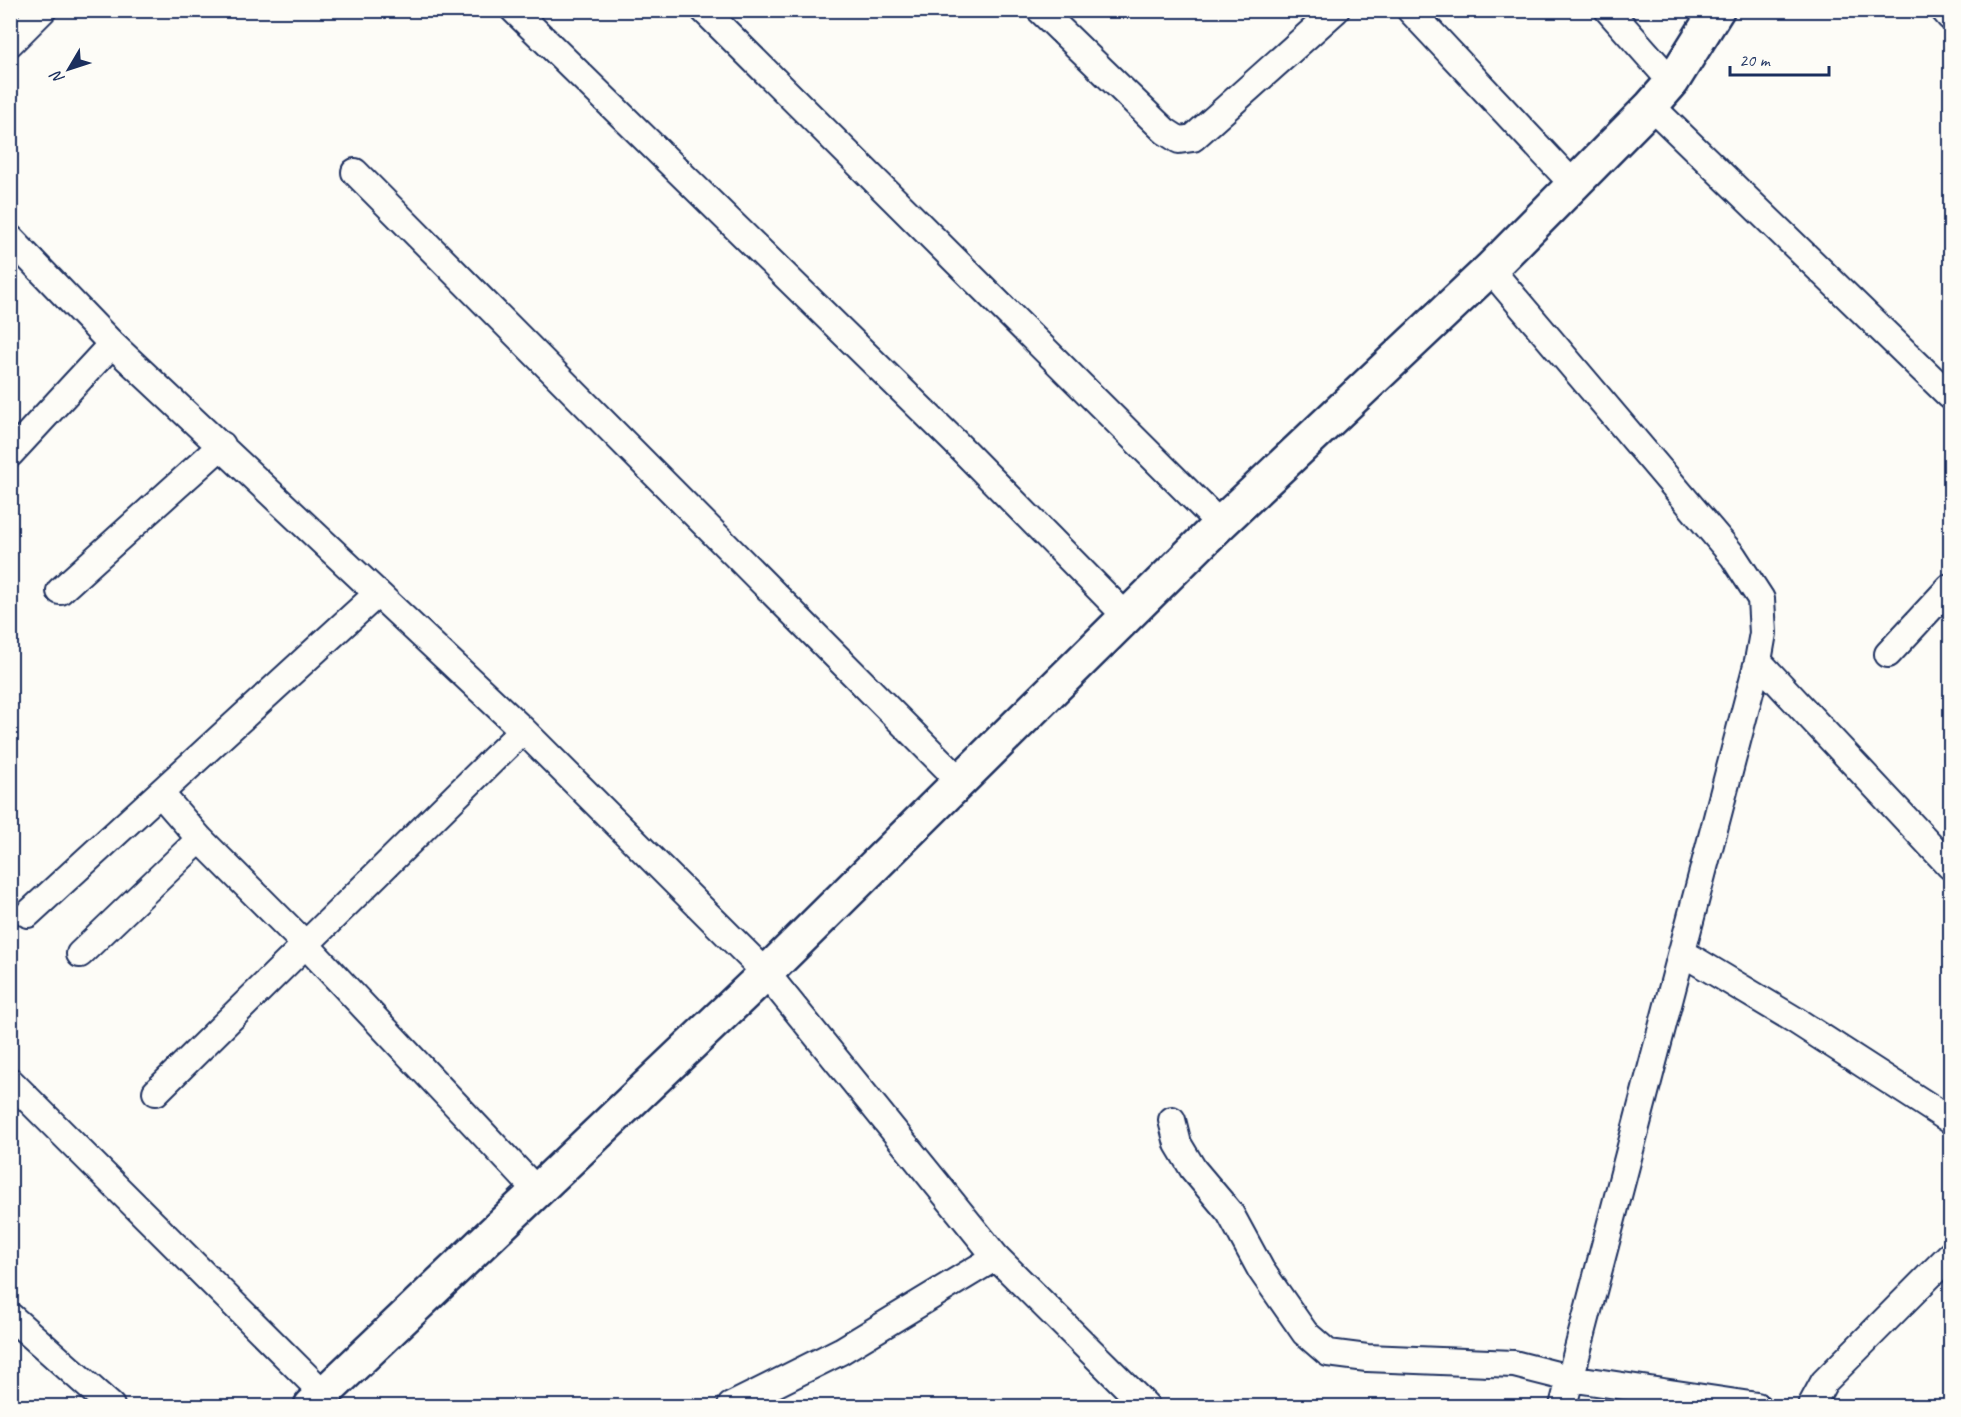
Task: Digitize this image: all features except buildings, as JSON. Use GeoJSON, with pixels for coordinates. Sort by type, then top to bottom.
{"type":"FeatureCollection","features":[{"type":"Feature","properties":{"kind":"street"},"geometry":{"type":"LineString","coordinates":[[10,43],[43,10]]}},
{"type":"Feature","properties":{"kind":"street"},"geometry":{"type":"LineString","coordinates":[[514,10],[954,441],[1126,616]]}},
{"type":"Feature","properties":{"kind":"street"},"geometry":{"type":"LineString","coordinates":[[704,10],[1220,524]]}},
{"type":"Feature","properties":{"kind":"street"},"geometry":{"type":"LineString","coordinates":[[1040,10],[1165,131],[1179,140],[1193,138],[1336,10]]}},
{"type":"Feature","properties":{"kind":"street"},"geometry":{"type":"LineString","coordinates":[[1410,10],[1574,185]]}},
{"type":"Feature","properties":{"kind":"street"},"geometry":{"type":"LineString","coordinates":[[1608,10],[1661,94],[1950,396]]}},
{"type":"Feature","properties":{"kind":"street"},"geometry":{"type":"LineString","coordinates":[[10,1081],[318,1400],[766,973],[1220,524],[1490,269],[1661,94],[1717,10]]}},
{"type":"Feature","properties":{"kind":"street"},"geometry":{"type":"LineString","coordinates":[[1944,10],[1950,17]]}},
{"type":"Feature","properties":{"kind":"street"},"geometry":{"type":"LineString","coordinates":[[355,172],[960,781]]}},
{"type":"Feature","properties":{"kind":"street"},"geometry":{"type":"LineString","coordinates":[[14,249],[523,730],[766,973],[996,1257],[1146,1407]]}},
{"type":"Feature","properties":{"kind":"street"},"geometry":{"type":"LineString","coordinates":[[1490,269],[1733,556],[1761,599],[1762,633],[1758,661],[1563,1407]]}},
{"type":"Feature","properties":{"kind":"street"},"geometry":{"type":"LineString","coordinates":[[10,454],[112,344]]}},
{"type":"Feature","properties":{"kind":"street"},"geometry":{"type":"LineString","coordinates":[[60,591],[222,445]]}},
{"type":"Feature","properties":{"kind":"street"},"geometry":{"type":"LineString","coordinates":[[1888,654],[1950,587]]}},
{"type":"Feature","properties":{"kind":"street"},"geometry":{"type":"LineString","coordinates":[[28,914],[377,594]]}},
{"type":"Feature","properties":{"kind":"street"},"geometry":{"type":"LineString","coordinates":[[1758,661],[1950,866]]}},
{"type":"Feature","properties":{"kind":"street"},"geometry":{"type":"LineString","coordinates":[[156,1092],[523,730]]}},
{"type":"Feature","properties":{"kind":"street"},"geometry":{"type":"LineString","coordinates":[[160,793],[200,839],[305,944],[537,1191]]}},
{"type":"Feature","properties":{"kind":"street"},"geometry":{"type":"LineString","coordinates":[[80,954],[200,839]]}},
{"type":"Feature","properties":{"kind":"street"},"geometry":{"type":"LineString","coordinates":[[1683,953],[1796,1020],[1950,1120]]}},
{"type":"Feature","properties":{"kind":"street"},"geometry":{"type":"LineString","coordinates":[[1172,1120],[1178,1144],[1193,1169],[1230,1213],[1261,1270],[1305,1333],[1328,1353],[1367,1358],[1514,1364],[1569,1378],[1757,1407]]}},
{"type":"Feature","properties":{"kind":"street"},"geometry":{"type":"LineString","coordinates":[[1811,1407],[1824,1382],[1950,1255]]}},
{"type":"Feature","properties":{"kind":"street"},"geometry":{"type":"LineString","coordinates":[[731,1407],[842,1351],[996,1257]]}},
{"type":"Feature","properties":{"kind":"street"},"geometry":{"type":"LineString","coordinates":[[10,1316],[111,1407]]}}]}
